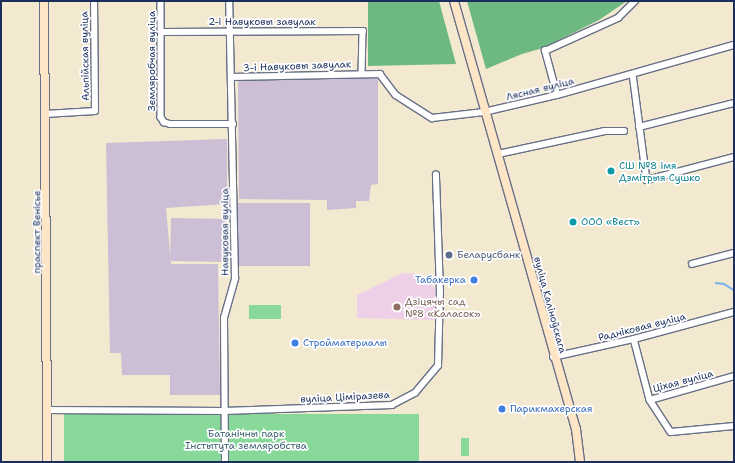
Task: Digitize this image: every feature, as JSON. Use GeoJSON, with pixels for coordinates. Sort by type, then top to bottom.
{"type":"FeatureCollection","features":[{"type":"Feature","properties":{"kind":"street","name":"праспект Венісье"},"geometry":{"type":"LineString","coordinates":[[44,1],[47,462]]}},
{"type":"Feature","properties":{"kind":"street","name":"Альпійская вуліца"},"geometry":{"type":"LineString","coordinates":[[45,114],[95,111],[94,1]]}},
{"type":"Feature","properties":{"kind":"street","name":"Земляробчая вуліца"},"geometry":{"type":"LineString","coordinates":[[160,1],[162,32],[161,117],[164,122],[233,124]]}},
{"type":"Feature","properties":{"kind":"street","name":"Навуковая вуліца"},"geometry":{"type":"LineString","coordinates":[[225,462],[224,318],[235,279],[232,77],[229,1]]}},
{"type":"Feature","properties":{"kind":"street","name":"вуліца Каліноўскага"},"geometry":{"type":"LineString","coordinates":[[454,1],[484,112],[498,154],[554,357],[576,429],[580,462]]}},
{"type":"Feature","properties":{"kind":"street"},"geometry":{"type":"LineString","coordinates":[[557,95],[545,52],[618,18],[635,1]]}},
{"type":"Feature","properties":{"kind":"street","name":"2-і Навуковы завулак"},"geometry":{"type":"LineString","coordinates":[[162,32],[363,31],[362,74]]}},
{"type":"Feature","properties":{"kind":"street","name":"Лясная вуліца"},"geometry":{"type":"LineString","coordinates":[[362,74],[380,74],[396,96],[432,118],[484,112],[557,95],[734,45]]}},
{"type":"Feature","properties":{"kind":"street","name":"3-і Навуковы завулак"},"geometry":{"type":"LineString","coordinates":[[232,77],[362,74]]}},
{"type":"Feature","properties":{"kind":"street"},"geometry":{"type":"LineString","coordinates":[[633,74],[647,180],[734,156]]}},
{"type":"Feature","properties":{"kind":"street"},"geometry":{"type":"LineString","coordinates":[[639,127],[734,103]]}},
{"type":"Feature","properties":{"kind":"street"},"geometry":{"type":"LineString","coordinates":[[498,154],[605,131],[624,131]]}},
{"type":"Feature","properties":{"kind":"street","name":"вуліца Ціміразева"},"geometry":{"type":"LineString","coordinates":[[46,410],[224,411],[392,405],[415,393],[430,378],[438,366],[440,292],[436,175]]}},
{"type":"Feature","properties":{"kind":"street"},"geometry":{"type":"LineString","coordinates":[[692,264],[734,253]]}},
{"type":"Feature","properties":{"kind":"street","name":"Радніковая вуліца"},"geometry":{"type":"LineString","coordinates":[[554,357],[634,339],[734,312]]}},
{"type":"Feature","properties":{"kind":"street","name":"Ціхая вуліца"},"geometry":{"type":"LineString","coordinates":[[634,339],[650,400],[734,376]]}},
{"type":"Feature","properties":{"kind":"street"},"geometry":{"type":"LineString","coordinates":[[650,400],[671,432],[734,426]]}},
{"type":"Feature","properties":{"kind":"shaded area"},"geometry":{"type":"Polygon","coordinates":[[[378,76],[378,184],[371,185],[369,201],[356,201],[356,208],[327,210],[327,200],[239,199],[238,79],[378,76]]]}},
{"type":"Feature","properties":{"kind":"shaded area"},"geometry":{"type":"Polygon","coordinates":[[[227,139],[227,204],[166,208],[171,264],[218,264],[220,395],[170,395],[170,375],[122,375],[121,353],[110,353],[106,143],[227,139]]]}},
{"type":"Feature","properties":{"kind":"shaded area"},"geometry":{"type":"Polygon","coordinates":[[[237,203],[310,203],[310,266],[237,266],[237,203]]]}},
{"type":"Feature","properties":{"kind":"shaded area"},"geometry":{"type":"Polygon","coordinates":[[[171,218],[226,219],[225,262],[170,261],[171,218]]]}},
{"type":"Feature","properties":{"kind":"shaded area","name":"Дзіцячы сад №8 «Каласок»"},"geometry":{"type":"Polygon","coordinates":[[[403,273],[418,274],[436,289],[438,320],[357,318],[357,295],[403,273]]]}},
{"type":"Feature","properties":{"kind":"green space"},"geometry":{"type":"Polygon","coordinates":[[[368,1],[439,1],[456,64],[368,66],[368,1]]]}},
{"type":"Feature","properties":{"kind":"green space"},"geometry":{"type":"Polygon","coordinates":[[[467,1],[627,1],[599,20],[543,48],[522,54],[486,69],[467,1]]]}},
{"type":"Feature","properties":{"kind":"green space"},"geometry":{"type":"Polygon","coordinates":[[[249,305],[281,305],[281,319],[249,319],[249,305]]]}},
{"type":"Feature","properties":{"kind":"green space","name":"Батанічны парк Інстытута земляробства"},"geometry":{"type":"Polygon","coordinates":[[[64,414],[419,414],[419,462],[64,462],[64,414]]]}},
{"type":"Feature","properties":{"kind":"green space"},"geometry":{"type":"Polygon","coordinates":[[[461,438],[469,438],[469,456],[461,456],[461,438]]]}},
{"type":"Feature","properties":{"kind":"waterway"},"geometry":{"type":"LineString","coordinates":[[716,283],[724,284],[734,290]]}},
{"type":"Feature","properties":{"kind":"place","name":"СШ №8 імя Дзмітрыя Сушко"},"geometry":{"type":"Point","coordinates":[611,171]}},
{"type":"Feature","properties":{"kind":"place","name":"ООО «Вест»"},"geometry":{"type":"Point","coordinates":[573,222]}},
{"type":"Feature","properties":{"kind":"place","name":"Беларусбанк"},"geometry":{"type":"Point","coordinates":[449,255]}},
{"type":"Feature","properties":{"kind":"place","name":"Табакерка"},"geometry":{"type":"Point","coordinates":[474,280]}},
{"type":"Feature","properties":{"kind":"place","name":"Дзіцячы сад №8 «Каласок»"},"geometry":{"type":"Point","coordinates":[397,307]}},
{"type":"Feature","properties":{"kind":"place","name":"Стройматериалы"},"geometry":{"type":"Point","coordinates":[295,343]}},
{"type":"Feature","properties":{"kind":"place","name":"Парикмахерская"},"geometry":{"type":"Point","coordinates":[502,409]}}]}
